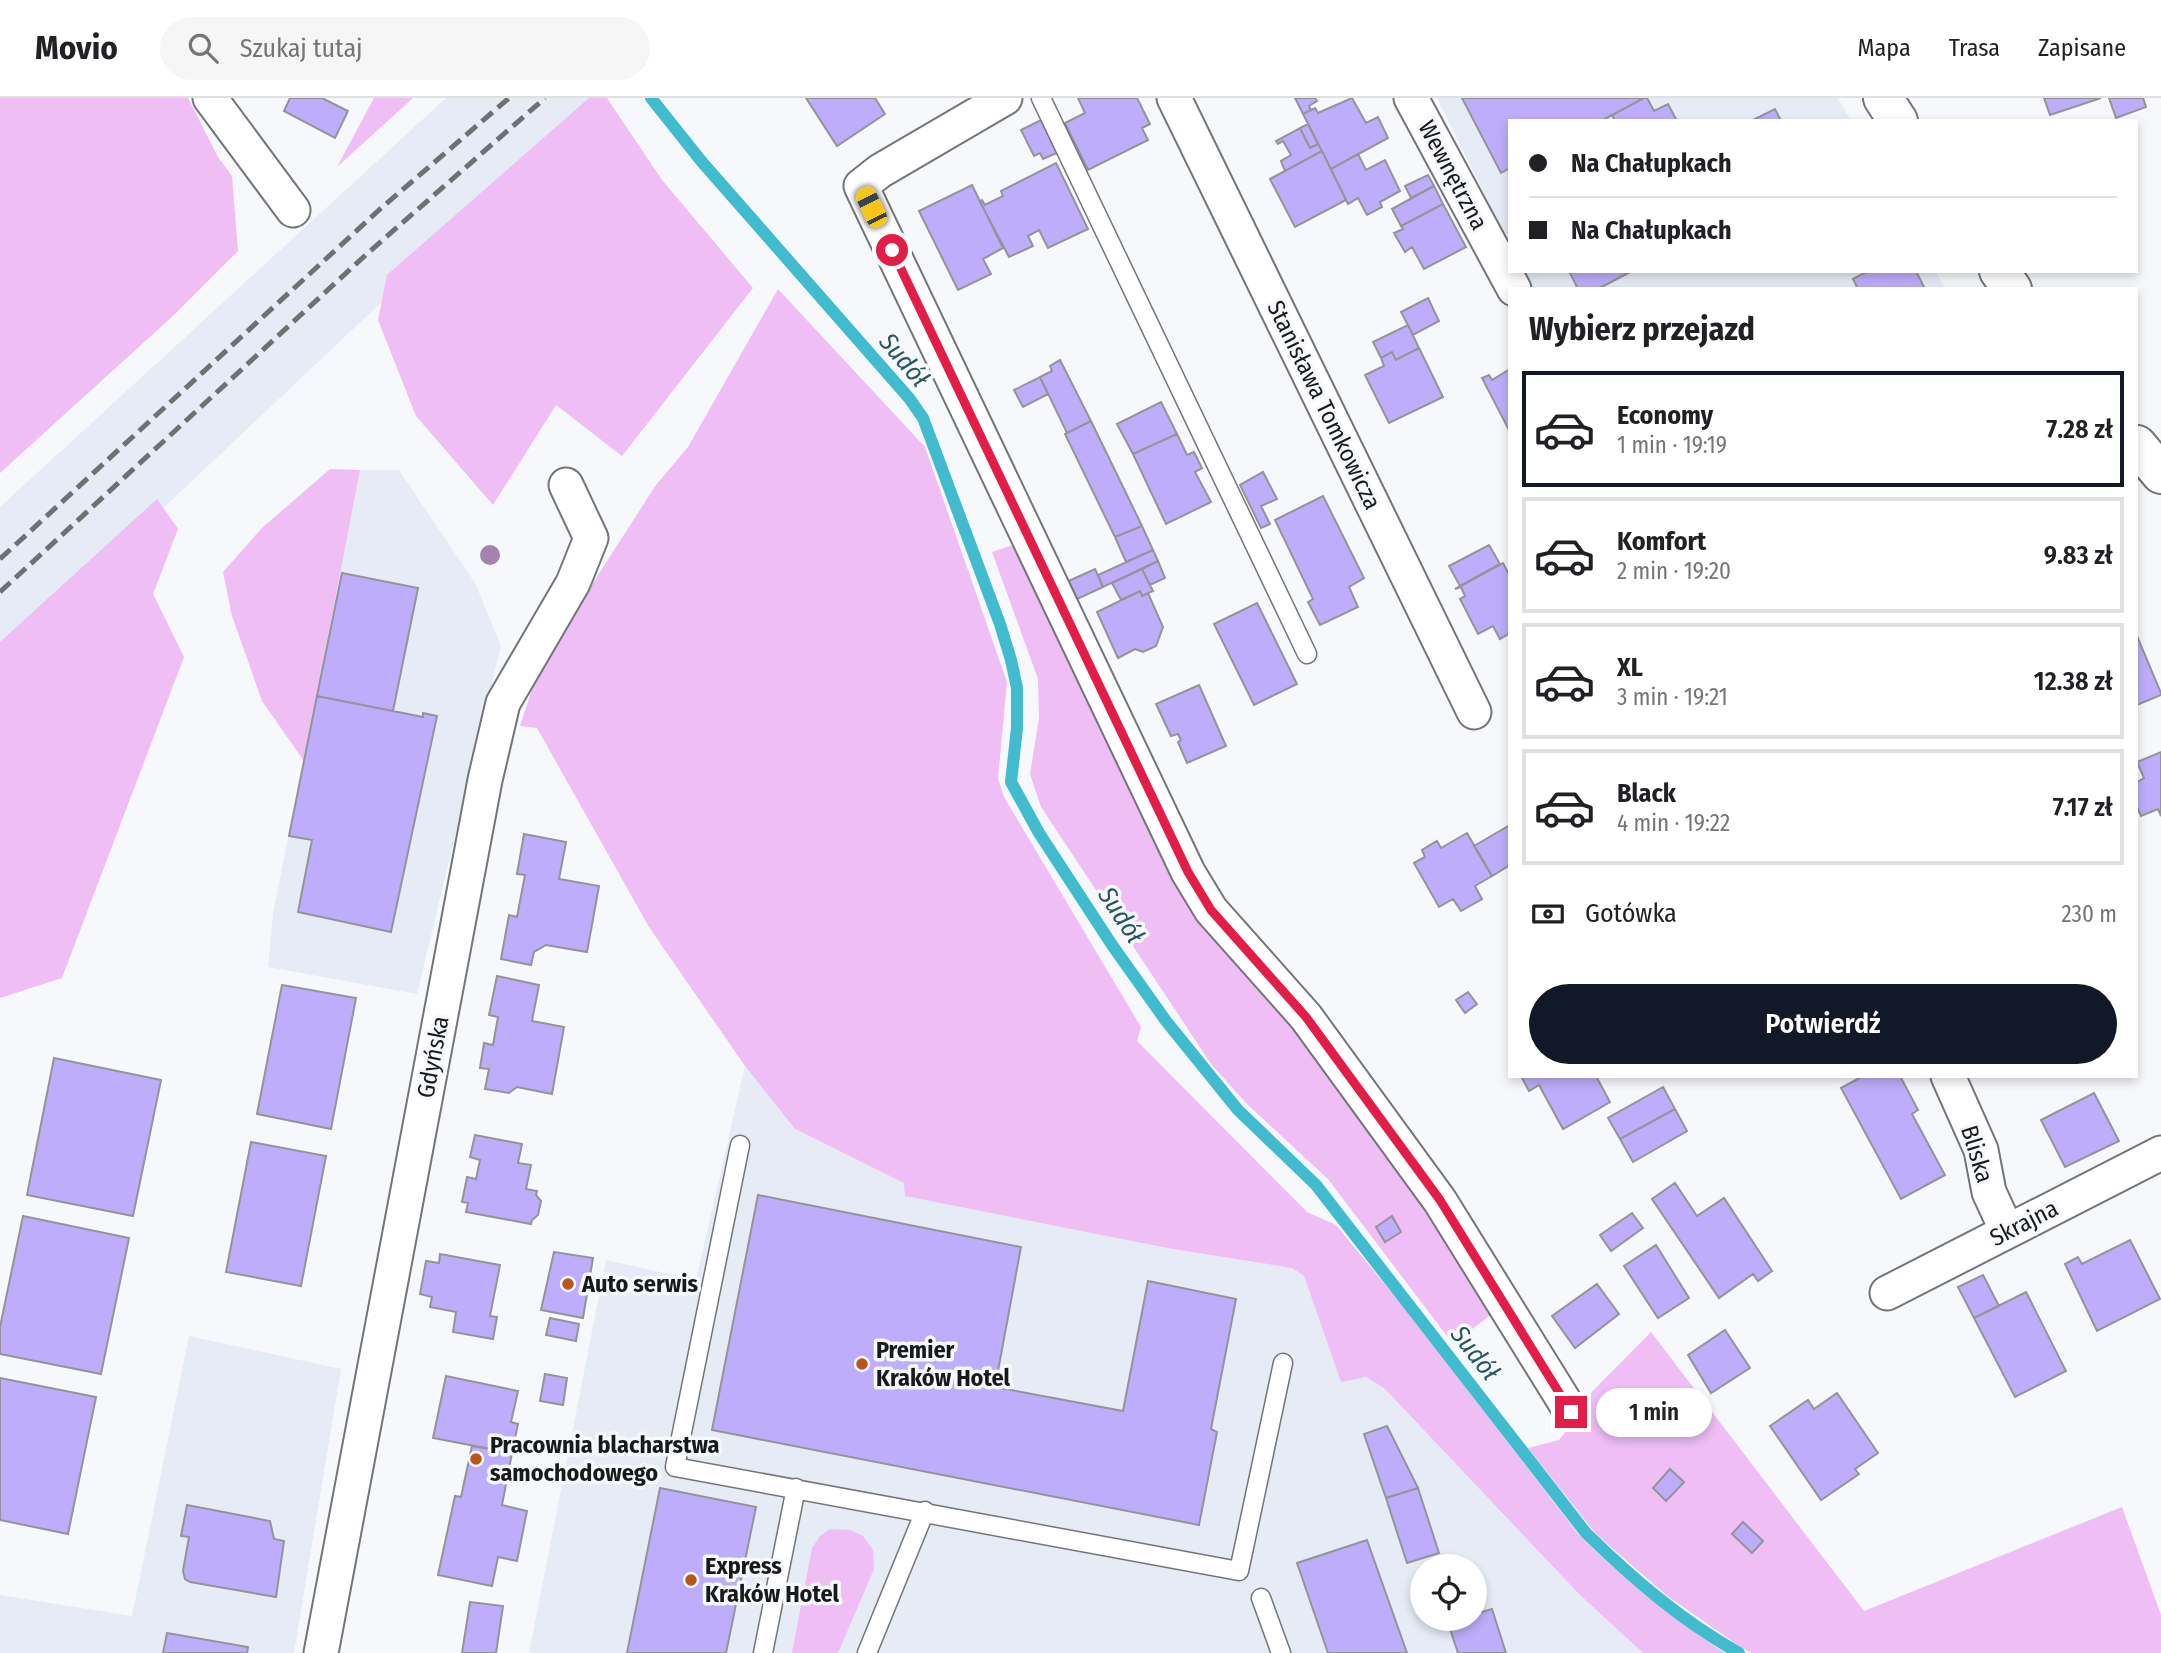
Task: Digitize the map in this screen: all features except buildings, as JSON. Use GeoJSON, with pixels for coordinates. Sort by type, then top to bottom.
{"type":"FeatureCollection","features":[{"type":"Feature","properties":{"kind":"street"},"geometry":{"type":"LineString","coordinates":[[210,98],[293,210]]}},
{"type":"Feature","properties":{"kind":"street"},"geometry":{"type":"LineString","coordinates":[[1005,98],[892,163],[861,186],[1188,872],[1211,910],[1306,1017],[1440,1200],[1571,1412]]}},
{"type":"Feature","properties":{"kind":"street","name":"Stanisława Tomkowicza"},"geometry":{"type":"LineString","coordinates":[[1174,98],[1474,712]]}},
{"type":"Feature","properties":{"kind":"street","name":"Wewnętrzna"},"geometry":{"type":"LineString","coordinates":[[1411,98],[1513,287]]}},
{"type":"Feature","properties":{"kind":"street"},"geometry":{"type":"LineString","coordinates":[[1883,98],[1897,119]]}},
{"type":"Feature","properties":{"kind":"street"},"geometry":{"type":"LineString","coordinates":[[2138,446],[2161,474]]}},
{"type":"Feature","properties":{"kind":"street","name":"Gdyńska"},"geometry":{"type":"LineString","coordinates":[[321,1653],[483,793],[503,703],[573,583],[591,538],[566,485]]}},
{"type":"Feature","properties":{"kind":"street","name":"Bliska"},"geometry":{"type":"LineString","coordinates":[[1949,1078],[1981,1150],[1989,1192],[2007,1231]]}},
{"type":"Feature","properties":{"kind":"street","name":"Skrajna"},"geometry":{"type":"LineString","coordinates":[[1887,1293],[2161,1153]]}},
{"type":"Feature","properties":{"kind":"lane"},"geometry":{"type":"LineString","coordinates":[[1041,98],[1307,654]]}},
{"type":"Feature","properties":{"kind":"lane"},"geometry":{"type":"LineString","coordinates":[[740,1144],[675,1466],[1239,1571],[1283,1363]]}},
{"type":"Feature","properties":{"kind":"lane"},"geometry":{"type":"LineString","coordinates":[[763,1653],[796,1488]]}},
{"type":"Feature","properties":{"kind":"lane"},"geometry":{"type":"LineString","coordinates":[[867,1653],[925,1511]]}},
{"type":"Feature","properties":{"kind":"lane"},"geometry":{"type":"LineString","coordinates":[[1261,1598],[1281,1653]]}},
{"type":"Feature","properties":{"kind":"shaded area"},"geometry":{"type":"Polygon","coordinates":[[[0,98],[188,98],[218,157],[232,176],[238,251],[174,315],[0,473],[0,98]]]}},
{"type":"Feature","properties":{"kind":"shaded area"},"geometry":{"type":"Polygon","coordinates":[[[374,98],[413,98],[337,167],[374,98]]]}},
{"type":"Feature","properties":{"kind":"shaded area"},"geometry":{"type":"Polygon","coordinates":[[[446,98],[598,98],[0,662],[0,507],[446,98]]]}},
{"type":"Feature","properties":{"kind":"shaded area"},"geometry":{"type":"Polygon","coordinates":[[[589,98],[607,98],[662,180],[753,288],[622,456],[556,405],[493,505],[416,416],[378,320],[387,275],[589,98]]]}},
{"type":"Feature","properties":{"kind":"shaded area"},"geometry":{"type":"Polygon","coordinates":[[[1437,98],[1838,98],[1850,119],[1508,119],[1508,242],[1437,98]]]}},
{"type":"Feature","properties":{"kind":"shaded area"},"geometry":{"type":"Polygon","coordinates":[[[1524,273],[1937,273],[1944,287],[1531,287],[1524,273]]]}},
{"type":"Feature","properties":{"kind":"shaded area"},"geometry":{"type":"Polygon","coordinates":[[[778,289],[925,447],[1007,682],[998,778],[1004,797],[1141,1027],[1137,1041],[1307,1212],[1336,1225],[1406,1310],[1579,1535],[1649,1598],[1725,1653],[1643,1653],[1579,1594],[1384,1388],[1366,1377],[1341,1382],[1304,1276],[1292,1268],[1173,1249],[905,1196],[904,1183],[795,1129],[745,1066],[649,927],[537,728],[520,726],[540,665],[656,485],[688,447],[778,289]]]}},
{"type":"Feature","properties":{"kind":"shaded area"},"geometry":{"type":"Polygon","coordinates":[[[330,469],[360,470],[304,761],[262,701],[232,616],[223,572],[262,528],[330,469]]]}},
{"type":"Feature","properties":{"kind":"shaded area"},"geometry":{"type":"Polygon","coordinates":[[[360,470],[399,470],[475,583],[501,646],[417,994],[268,967],[273,914],[360,470]]]}},
{"type":"Feature","properties":{"kind":"shaded area"},"geometry":{"type":"Polygon","coordinates":[[[157,499],[178,529],[153,594],[184,657],[62,978],[0,998],[0,642],[157,499]]]}},
{"type":"Feature","properties":{"kind":"shaded area"},"geometry":{"type":"Polygon","coordinates":[[[1019,543],[1216,937],[1313,1054],[1497,1310],[1453,1344],[1328,1179],[1247,1104],[1211,1064],[1041,807],[1030,774],[1039,718],[1038,679],[992,552],[1019,543]]]}},
{"type":"Feature","properties":{"kind":"shaded area"},"geometry":{"type":"Polygon","coordinates":[[[745,1066],[795,1129],[904,1183],[1173,1249],[1292,1268],[1304,1276],[1341,1381],[1366,1377],[1384,1388],[1579,1594],[1643,1653],[529,1653],[606,1260],[696,1280],[745,1066]]]}},
{"type":"Feature","properties":{"kind":"shaded area"},"geometry":{"type":"Polygon","coordinates":[[[1651,1332],[1864,1611],[2122,1507],[2161,1615],[2161,1653],[1752,1653],[1742,1648],[1666,1595],[1596,1534],[1528,1448],[1559,1440],[1581,1413],[1577,1407],[1651,1332]]]}},
{"type":"Feature","properties":{"kind":"shaded area"},"geometry":{"type":"Polygon","coordinates":[[[189,1336],[341,1369],[294,1653],[0,1653],[0,1595],[132,1616],[189,1336]]]}},
{"type":"Feature","properties":{"kind":"shaded area"},"geometry":{"type":"Polygon","coordinates":[[[830,1529],[850,1530],[863,1536],[873,1550],[874,1569],[838,1653],[792,1653],[812,1548],[820,1536],[830,1529]]]}},
{"type":"Feature","properties":{"kind":"waterway","name":"Sudół"},"geometry":{"type":"LineString","coordinates":[[651,98],[702,162],[909,398],[923,418],[1011,660],[1017,688],[1017,728],[1011,782],[1039,833],[1112,945],[1166,1021],[1238,1110],[1316,1185],[1586,1533],[1659,1598],[1739,1653]]}},
{"type":"Feature","properties":{"kind":"railway"},"geometry":{"type":"LineString","coordinates":[[0,559],[379,210],[509,98]]}},
{"type":"Feature","properties":{"kind":"railway"},"geometry":{"type":"LineString","coordinates":[[0,592],[369,252],[545,98]]}},
{"type":"Feature","properties":{"kind":"place","name":"Auto serwis"},"geometry":{"type":"Point","coordinates":[568,1284]}},
{"type":"Feature","properties":{"kind":"place","name":"Premier Kraków Hotel"},"geometry":{"type":"Point","coordinates":[862,1364]}},
{"type":"Feature","properties":{"kind":"place","name":"Pracownia blacharstwa samochodowego"},"geometry":{"type":"Point","coordinates":[476,1459]}},
{"type":"Feature","properties":{"kind":"place","name":"Express Kraków Hotel"},"geometry":{"type":"Point","coordinates":[691,1580]}},
{"type":"Feature","properties":{"kind":"route"},"geometry":{"type":"LineString","coordinates":[[892,250],[1188,872],[1211,910],[1306,1017],[1440,1200],[1571,1412]]}}]}
